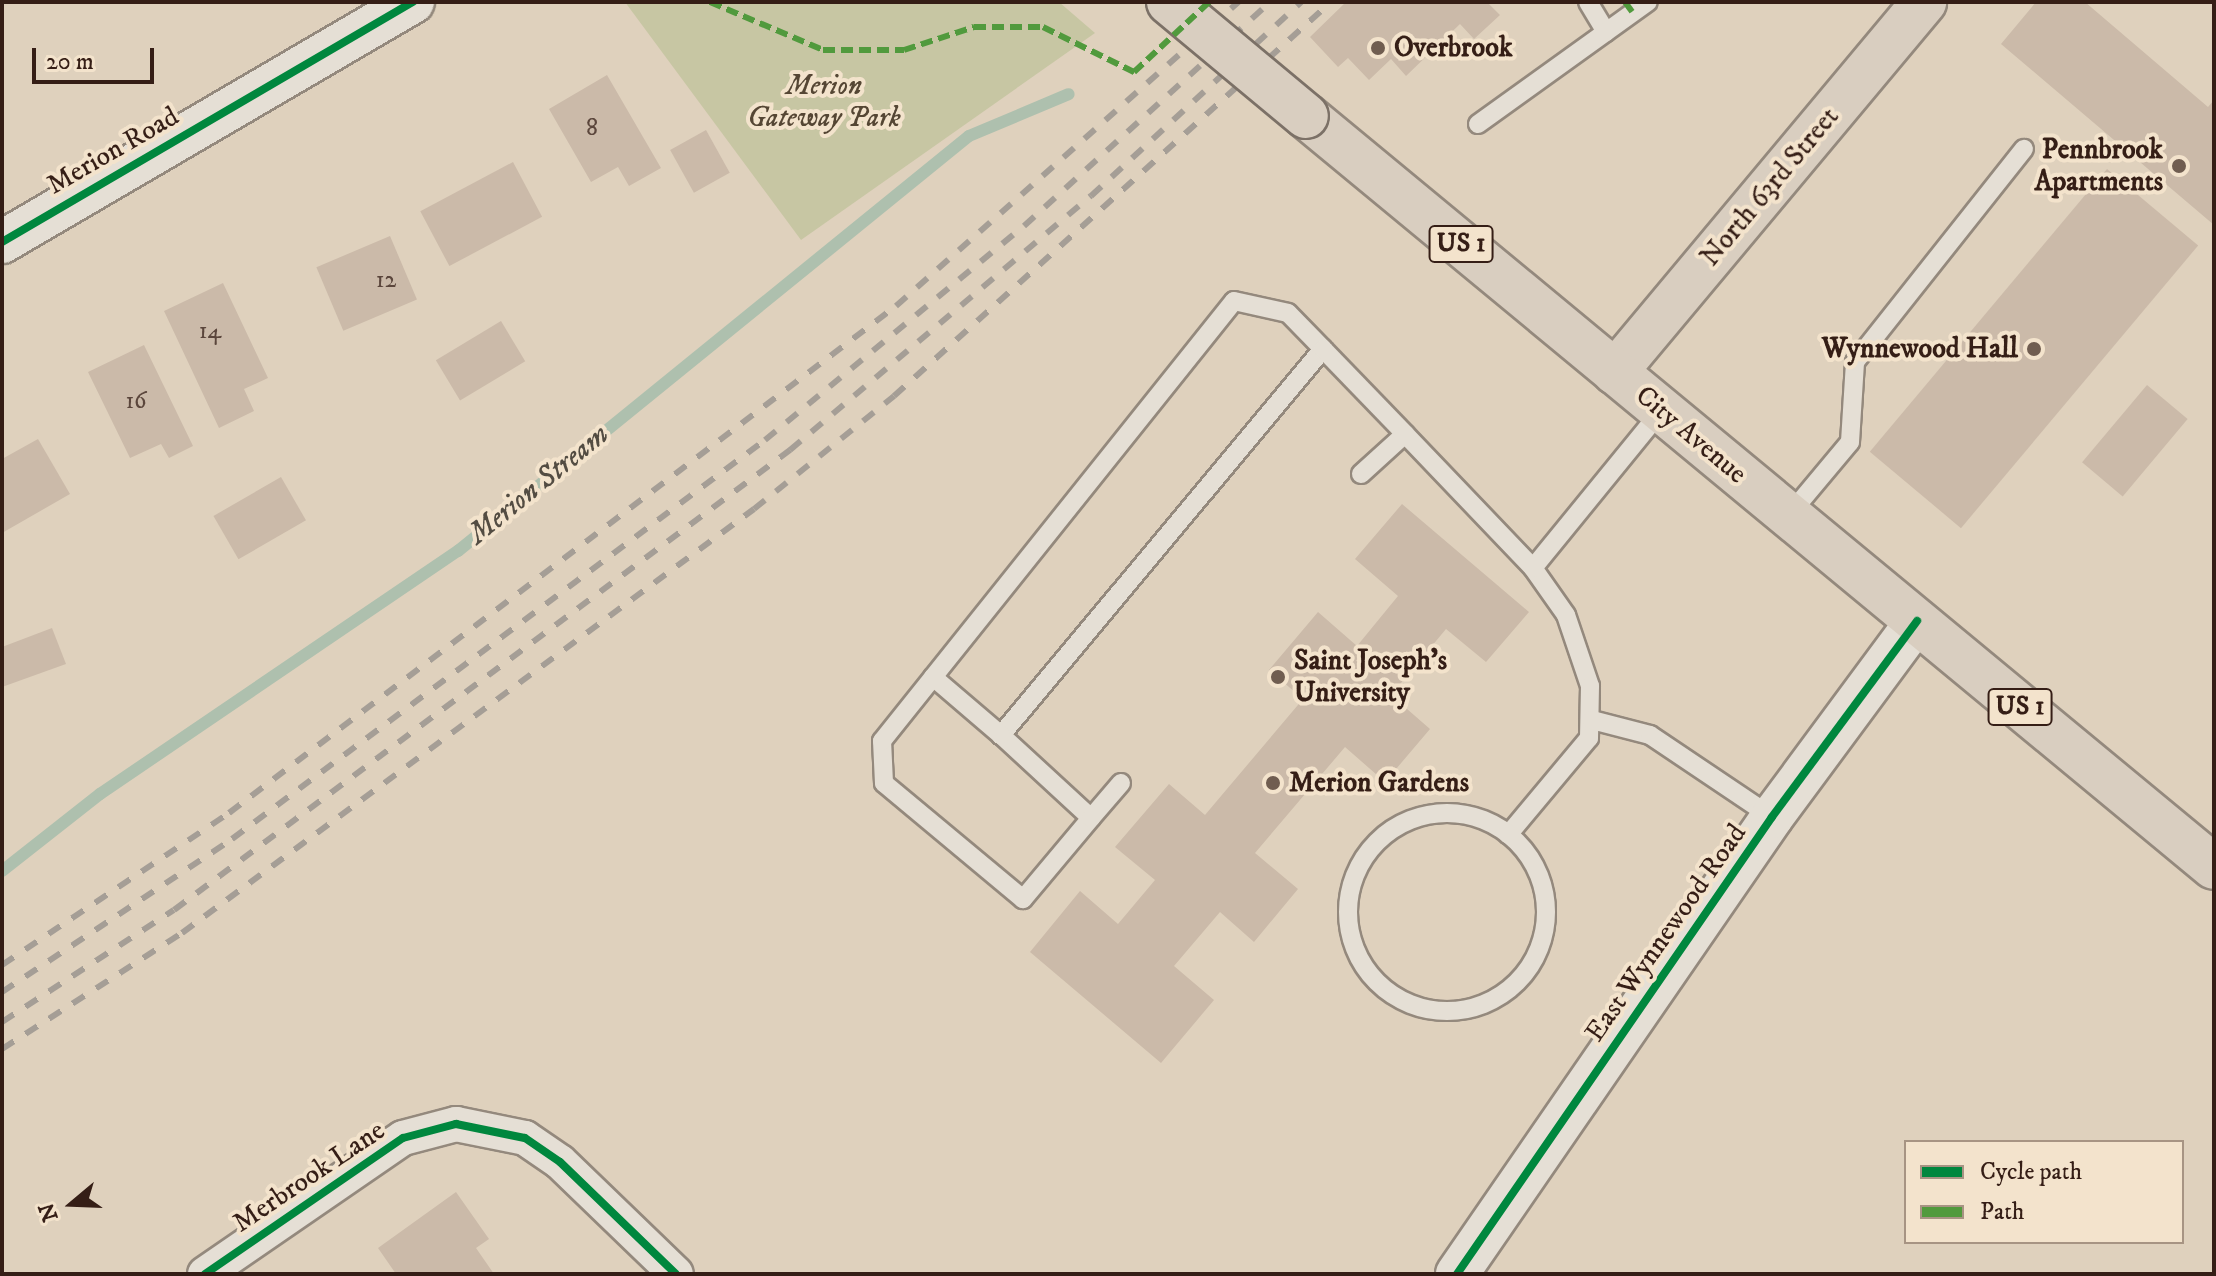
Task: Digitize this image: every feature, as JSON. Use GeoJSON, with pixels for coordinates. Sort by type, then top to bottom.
{"type":"FeatureCollection","features":[{"type":"Feature","properties":{"kind":"main road","name":"City Avenue"},"geometry":{"type":"LineString","coordinates":[[1169,2],[2214,867]]}},
{"type":"Feature","properties":{"kind":"main road","name":"North 63rd Street"},"geometry":{"type":"LineString","coordinates":[[1615,372],[1924,2]]}},
{"type":"Feature","properties":{"kind":"street","name":"Merion Road"},"geometry":{"type":"LineString","coordinates":[[2,242],[413,2]]}},
{"type":"Feature","properties":{"kind":"street","name":"East Wynnewood Road"},"geometry":{"type":"LineString","coordinates":[[1457,1274],[1772,817],[1917,621]]}},
{"type":"Feature","properties":{"kind":"street","name":"Merbrook Lane"},"geometry":{"type":"LineString","coordinates":[[205,1274],[403,1138],[456,1124],[525,1138],[560,1162],[654,1267]]}},
{"type":"Feature","properties":{"kind":"lane"},"geometry":{"type":"LineString","coordinates":[[1588,2],[1606,32]]}},
{"type":"Feature","properties":{"kind":"lane"},"geometry":{"type":"LineString","coordinates":[[1478,124],[1648,2]]}},
{"type":"Feature","properties":{"kind":"lane"},"geometry":{"type":"LineString","coordinates":[[1789,515],[1850,442],[1855,362],[2024,149]]}},
{"type":"Feature","properties":{"kind":"lane"},"geometry":{"type":"LineString","coordinates":[[1121,783],[1023,899],[884,783],[882,741],[1234,301],[1288,313],[1533,568],[1576,640],[1590,686],[1592,720],[1589,738],[1508,835]]}},
{"type":"Feature","properties":{"kind":"lane"},"geometry":{"type":"LineString","coordinates":[[1001,735],[1323,349]]}},
{"type":"Feature","properties":{"kind":"lane"},"geometry":{"type":"LineString","coordinates":[[1533,568],[1662,410]]}},
{"type":"Feature","properties":{"kind":"lane"},"geometry":{"type":"LineString","coordinates":[[1361,474],[1405,434]]}},
{"type":"Feature","properties":{"kind":"lane"},"geometry":{"type":"LineString","coordinates":[[933,677],[1091,818]]}},
{"type":"Feature","properties":{"kind":"lane"},"geometry":{"type":"LineString","coordinates":[[1592,720],[1650,735],[1772,817]]}},
{"type":"Feature","properties":{"kind":"lane"},"geometry":{"type":"LineString","coordinates":[[1428,813],[1463,813],[1508,835],[1522,845],[1543,888],[1546,922],[1537,956],[1515,985],[1486,1004],[1452,1012],[1417,1007],[1388,992],[1364,968],[1348,924],[1349,889],[1365,856],[1395,825],[1428,813]]}},
{"type":"Feature","properties":{"kind":"green space","name":"Merion Gateway Park"},"geometry":{"type":"Polygon","coordinates":[[[625,2],[1059,2],[1095,33],[801,240],[625,2]]]}},
{"type":"Feature","properties":{"kind":"building","name":"Overbrook"},"geometry":{"type":"Polygon","coordinates":[[[1346,2],[1487,2],[1500,15],[1474,39],[1460,24],[1406,76],[1391,59],[1369,80],[1348,58],[1338,67],[1310,37],[1346,2]]]}},
{"type":"Feature","properties":{"kind":"building","name":"Pennbrook Apartments"},"geometry":{"type":"Polygon","coordinates":[[[2036,2],[2085,2],[2208,107],[2214,100],[2214,225],[2001,44],[2036,2]]]}},
{"type":"Feature","properties":{"kind":"building"},"geometry":{"type":"Polygon","coordinates":[[[607,75],[661,168],[629,186],[618,167],[591,182],[549,109],[607,75]]]}},
{"type":"Feature","properties":{"kind":"building"},"geometry":{"type":"Polygon","coordinates":[[[706,130],[730,173],[694,193],[670,150],[706,130]]]}},
{"type":"Feature","properties":{"kind":"building"},"geometry":{"type":"Polygon","coordinates":[[[513,162],[542,217],[449,266],[420,211],[513,162]]]}},
{"type":"Feature","properties":{"kind":"building","name":"Wynnewood Hall"},"geometry":{"type":"Polygon","coordinates":[[[2107,169],[2198,245],[1961,528],[1870,452],[2107,169]]]}},
{"type":"Feature","properties":{"kind":"building"},"geometry":{"type":"Polygon","coordinates":[[[390,236],[417,300],[343,331],[316,267],[390,236]]]}},
{"type":"Feature","properties":{"kind":"building"},"geometry":{"type":"Polygon","coordinates":[[[223,283],[268,378],[244,389],[254,411],[219,428],[164,311],[223,283]]]}},
{"type":"Feature","properties":{"kind":"building"},"geometry":{"type":"Polygon","coordinates":[[[501,321],[525,361],[460,400],[436,360],[501,321]]]}},
{"type":"Feature","properties":{"kind":"building"},"geometry":{"type":"Polygon","coordinates":[[[144,345],[193,446],[169,458],[161,444],[130,458],[88,372],[144,345]]]}},
{"type":"Feature","properties":{"kind":"building"},"geometry":{"type":"Polygon","coordinates":[[[2147,385],[2188,419],[2123,496],[2082,462],[2147,385]]]}},
{"type":"Feature","properties":{"kind":"building"},"geometry":{"type":"Polygon","coordinates":[[[38,439],[70,494],[2,533],[2,459],[38,439]]]}},
{"type":"Feature","properties":{"kind":"building"},"geometry":{"type":"Polygon","coordinates":[[[281,477],[306,520],[238,559],[213,516],[281,477]]]}},
{"type":"Feature","properties":{"kind":"building","name":"Merion Gardens"},"geometry":{"type":"Polygon","coordinates":[[[1402,504],[1529,612],[1486,662],[1446,629],[1391,695],[1430,729],[1385,782],[1345,747],[1255,853],[1298,889],[1254,942],[1220,912],[1174,966],[1214,1000],[1161,1063],[1030,952],[1080,891],[1118,924],[1155,880],[1115,847],[1169,784],[1205,815],[1303,699],[1269,670],[1318,612],[1357,646],[1398,596],[1355,559],[1402,504]]]}},
{"type":"Feature","properties":{"kind":"building"},"geometry":{"type":"Polygon","coordinates":[[[52,628],[66,664],[2,687],[2,647],[52,628]]]}},
{"type":"Feature","properties":{"kind":"building"},"geometry":{"type":"Polygon","coordinates":[[[456,1192],[489,1239],[476,1248],[494,1274],[396,1274],[378,1248],[456,1192]]]}},
{"type":"Feature","properties":{"kind":"waterway","name":"Merion Stream"},"geometry":{"type":"LineString","coordinates":[[2,871],[100,794],[458,551],[969,136],[1069,94]]}},
{"type":"Feature","properties":{"kind":"railway"},"geometry":{"type":"LineString","coordinates":[[2,965],[229,813],[896,306],[1238,2]]}},
{"type":"Feature","properties":{"kind":"railway"},"geometry":{"type":"LineString","coordinates":[[2,992],[232,839],[765,440],[1024,226],[1270,2]]}},
{"type":"Feature","properties":{"kind":"railway"},"geometry":{"type":"LineString","coordinates":[[2,1022],[174,910],[790,450],[1091,196],[1301,2]]}},
{"type":"Feature","properties":{"kind":"railway"},"geometry":{"type":"LineString","coordinates":[[2,1049],[182,933],[754,509],[894,396],[1331,2]]}},
{"type":"Feature","properties":{"kind":"marked path"},"geometry":{"type":"LineString","coordinates":[[710,2],[823,50],[904,50],[974,27],[1043,27],[1134,72],[1209,2]]}},
{"type":"Feature","properties":{"kind":"marked path"},"geometry":{"type":"LineString","coordinates":[[1625,2],[1633,13]]}},
{"type":"Feature","properties":{"kind":"cycle path"},"geometry":{"type":"LineString","coordinates":[[2,242],[413,2]]}},
{"type":"Feature","properties":{"kind":"cycle path"},"geometry":{"type":"LineString","coordinates":[[1457,1274],[1772,817],[1917,621]]}},
{"type":"Feature","properties":{"kind":"cycle path"},"geometry":{"type":"LineString","coordinates":[[205,1274],[403,1138],[456,1124],[525,1138],[560,1162],[676,1274]]}},
{"type":"Feature","properties":{"kind":"place","name":"Overbrook"},"geometry":{"type":"Point","coordinates":[1378,48]}},
{"type":"Feature","properties":{"kind":"place","name":"Pennbrook Apartments"},"geometry":{"type":"Point","coordinates":[2179,166]}},
{"type":"Feature","properties":{"kind":"place","name":"Wynnewood Hall"},"geometry":{"type":"Point","coordinates":[2034,349]}},
{"type":"Feature","properties":{"kind":"place","name":"Saint Joseph's University"},"geometry":{"type":"Point","coordinates":[1278,677]}},
{"type":"Feature","properties":{"kind":"place","name":"Merion Gardens"},"geometry":{"type":"Point","coordinates":[1273,783]}}]}
